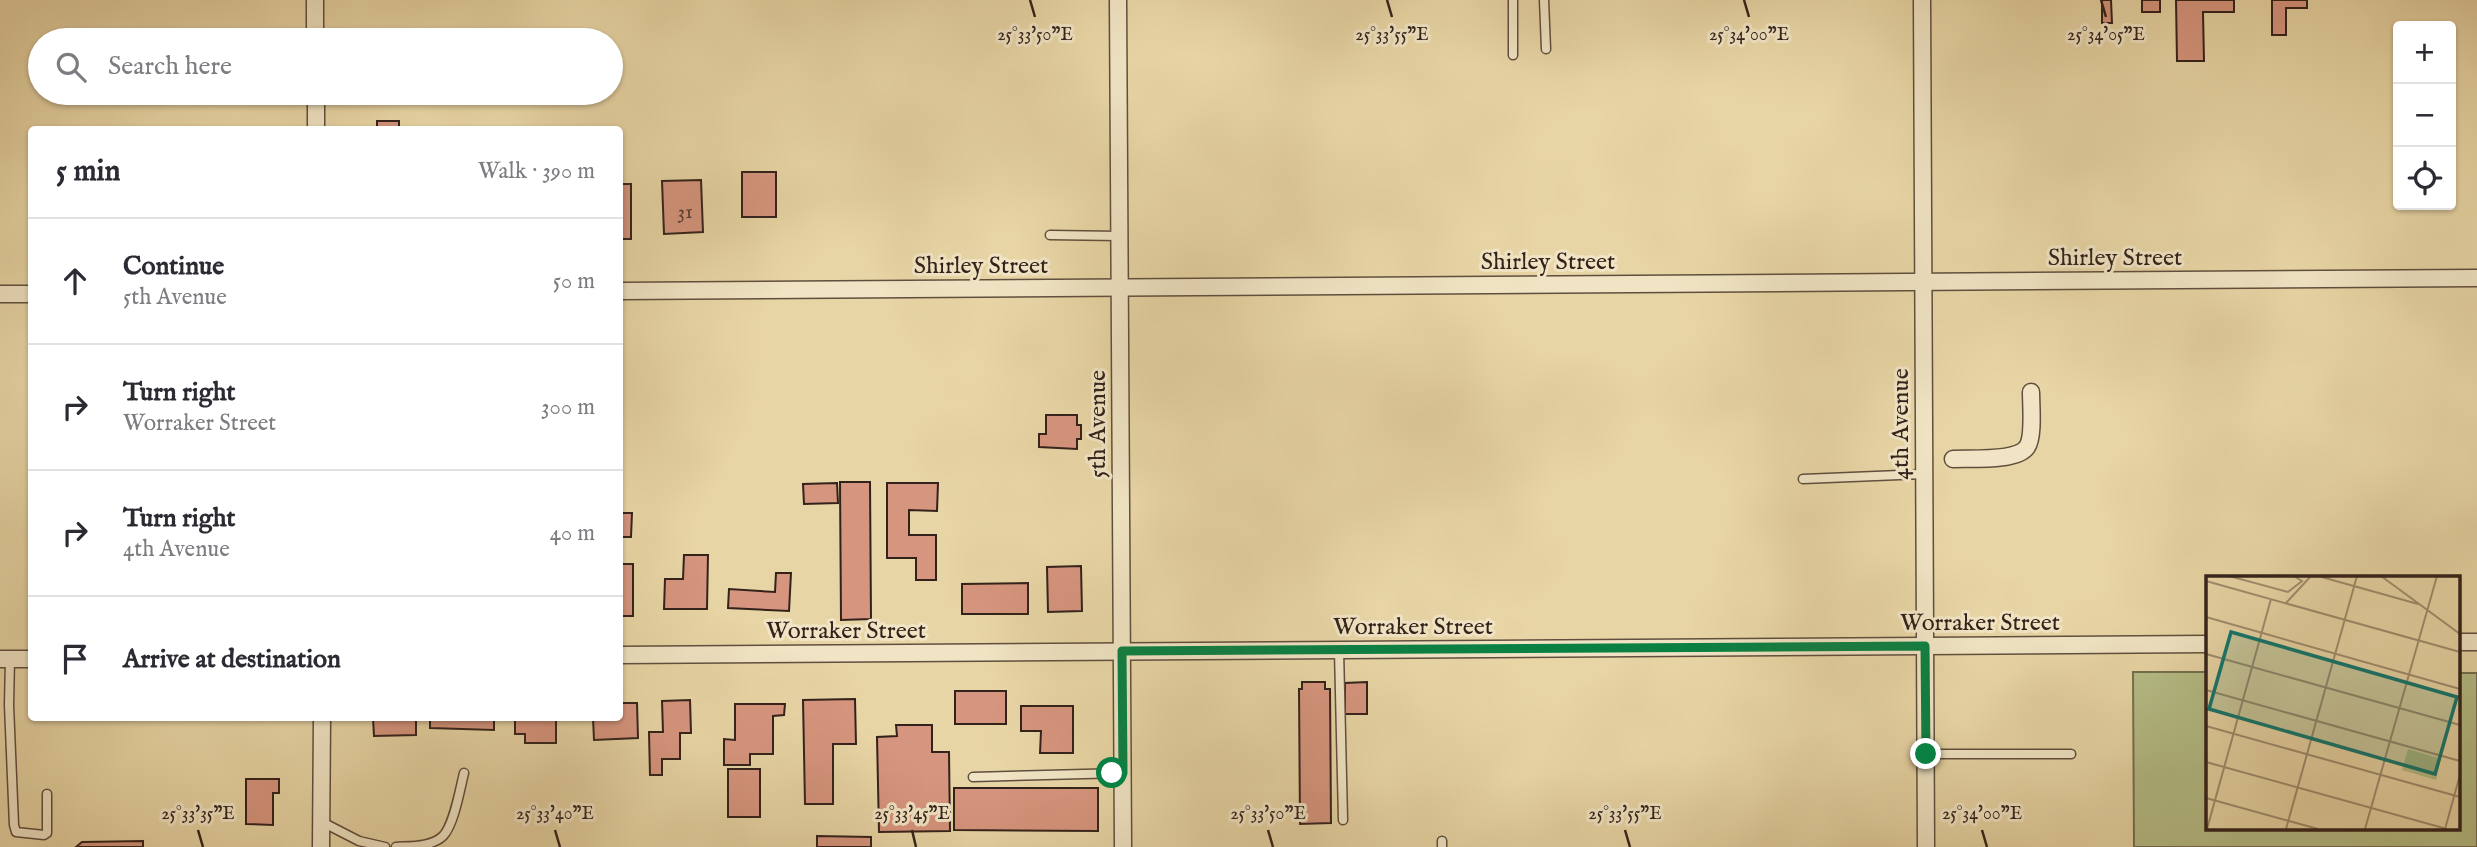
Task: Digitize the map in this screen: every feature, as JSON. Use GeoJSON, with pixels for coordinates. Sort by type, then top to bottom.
{"type":"FeatureCollection","features":[{"type":"Feature","properties":{"kind":"street"},"geometry":{"type":"LineString","coordinates":[[315,0],[315,28]]}},
{"type":"Feature","properties":{"kind":"street","name":"5th Avenue"},"geometry":{"type":"LineString","coordinates":[[1118,0],[1124,847]]}},
{"type":"Feature","properties":{"kind":"street","name":"4th Avenue"},"geometry":{"type":"LineString","coordinates":[[1922,0],[1926,847]]}},
{"type":"Feature","properties":{"kind":"street"},"geometry":{"type":"LineString","coordinates":[[316,105],[316,126]]}},
{"type":"Feature","properties":{"kind":"street","name":"Shirley Street"},"geometry":{"type":"LineString","coordinates":[[623,290],[2477,278]]}},
{"type":"Feature","properties":{"kind":"street"},"geometry":{"type":"LineString","coordinates":[[0,294],[28,294]]}},
{"type":"Feature","properties":{"kind":"street"},"geometry":{"type":"LineString","coordinates":[[1953,459],[2006,457],[2020,453],[2027,447],[2030,438],[2031,392]]}},
{"type":"Feature","properties":{"kind":"street","name":"Worraker Street"},"geometry":{"type":"LineString","coordinates":[[623,655],[2206,644]]}},
{"type":"Feature","properties":{"kind":"street"},"geometry":{"type":"LineString","coordinates":[[5,659],[28,659]]}},
{"type":"Feature","properties":{"kind":"street"},"geometry":{"type":"LineString","coordinates":[[321,847],[322,721]]}},
{"type":"Feature","properties":{"kind":"lane"},"geometry":{"type":"LineString","coordinates":[[1513,0],[1513,55]]}},
{"type":"Feature","properties":{"kind":"lane"},"geometry":{"type":"LineString","coordinates":[[1544,0],[1546,49]]}},
{"type":"Feature","properties":{"kind":"lane"},"geometry":{"type":"LineString","coordinates":[[1050,235],[1119,236]]}},
{"type":"Feature","properties":{"kind":"lane"},"geometry":{"type":"LineString","coordinates":[[1803,479],[1924,474]]}},
{"type":"Feature","properties":{"kind":"lane"},"geometry":{"type":"LineString","coordinates":[[1339,650],[1343,820]]}},
{"type":"Feature","properties":{"kind":"lane"},"geometry":{"type":"LineString","coordinates":[[5,659],[16,832],[47,833],[47,794]]}},
{"type":"Feature","properties":{"kind":"lane"},"geometry":{"type":"LineString","coordinates":[[1926,754],[2071,754]]}},
{"type":"Feature","properties":{"kind":"lane"},"geometry":{"type":"LineString","coordinates":[[396,847],[420,846],[443,836],[452,819],[464,773]]}},
{"type":"Feature","properties":{"kind":"lane"},"geometry":{"type":"LineString","coordinates":[[973,777],[1123,773]]}},
{"type":"Feature","properties":{"kind":"lane"},"geometry":{"type":"LineString","coordinates":[[322,822],[359,841],[385,847]]}},
{"type":"Feature","properties":{"kind":"green space"},"geometry":{"type":"Polygon","coordinates":[[[2133,672],[2206,672],[2206,830],[2460,830],[2460,673],[2477,673],[2477,847],[2134,847],[2133,672]]]}},
{"type":"Feature","properties":{"kind":"building"},"geometry":{"type":"Polygon","coordinates":[[[2102,0],[2111,0],[2112,23],[2102,23],[2102,0]]]}},
{"type":"Feature","properties":{"kind":"building"},"geometry":{"type":"Polygon","coordinates":[[[2142,0],[2160,0],[2160,12],[2142,12],[2142,0]]]}},
{"type":"Feature","properties":{"kind":"building"},"geometry":{"type":"Polygon","coordinates":[[[2176,0],[2234,0],[2234,12],[2203,12],[2204,61],[2177,61],[2176,0]]]}},
{"type":"Feature","properties":{"kind":"building"},"geometry":{"type":"Polygon","coordinates":[[[2272,0],[2307,0],[2307,8],[2286,8],[2286,35],[2272,35],[2272,0]]]}},
{"type":"Feature","properties":{"kind":"building"},"geometry":{"type":"Polygon","coordinates":[[[377,121],[399,121],[399,126],[377,126],[377,121]]]}},
{"type":"Feature","properties":{"kind":"building"},"geometry":{"type":"Polygon","coordinates":[[[742,172],[776,172],[776,217],[742,217],[742,172]]]}},
{"type":"Feature","properties":{"kind":"building"},"geometry":{"type":"Polygon","coordinates":[[[701,180],[703,232],[664,234],[662,181],[701,180]]]}},
{"type":"Feature","properties":{"kind":"building"},"geometry":{"type":"Polygon","coordinates":[[[623,184],[631,184],[631,239],[623,239],[623,184]]]}},
{"type":"Feature","properties":{"kind":"building"},"geometry":{"type":"Polygon","coordinates":[[[1046,415],[1077,415],[1077,425],[1081,425],[1081,439],[1077,439],[1077,449],[1039,447],[1039,434],[1046,434],[1046,415]]]}},
{"type":"Feature","properties":{"kind":"building"},"geometry":{"type":"Polygon","coordinates":[[[840,482],[870,482],[871,619],[841,620],[840,482]]]}},
{"type":"Feature","properties":{"kind":"building"},"geometry":{"type":"Polygon","coordinates":[[[837,483],[838,503],[804,504],[803,484],[837,483]]]}},
{"type":"Feature","properties":{"kind":"building"},"geometry":{"type":"Polygon","coordinates":[[[887,483],[938,483],[937,511],[909,510],[909,535],[936,535],[936,580],[916,580],[916,558],[887,558],[887,483]]]}},
{"type":"Feature","properties":{"kind":"building"},"geometry":{"type":"Polygon","coordinates":[[[623,513],[632,513],[631,537],[623,537],[623,513]]]}},
{"type":"Feature","properties":{"kind":"building"},"geometry":{"type":"Polygon","coordinates":[[[684,555],[708,555],[707,609],[664,609],[665,579],[683,579],[684,555]]]}},
{"type":"Feature","properties":{"kind":"building"},"geometry":{"type":"Polygon","coordinates":[[[623,564],[633,564],[633,616],[623,616],[623,564]]]}},
{"type":"Feature","properties":{"kind":"building"},"geometry":{"type":"Polygon","coordinates":[[[1081,566],[1082,611],[1048,612],[1047,567],[1081,566]]]}},
{"type":"Feature","properties":{"kind":"building"},"geometry":{"type":"Polygon","coordinates":[[[776,573],[791,573],[789,611],[728,608],[729,589],[775,592],[776,573]]]}},
{"type":"Feature","properties":{"kind":"building"},"geometry":{"type":"Polygon","coordinates":[[[1028,583],[1028,614],[962,614],[962,584],[1028,583]]]}},
{"type":"Feature","properties":{"kind":"building"},"geometry":{"type":"Polygon","coordinates":[[[1302,682],[1325,682],[1325,689],[1330,689],[1331,823],[1300,824],[1299,689],[1302,689],[1302,682]]]}},
{"type":"Feature","properties":{"kind":"building"},"geometry":{"type":"Polygon","coordinates":[[[1367,682],[1367,714],[1345,714],[1345,683],[1367,682]]]}},
{"type":"Feature","properties":{"kind":"building"},"geometry":{"type":"Polygon","coordinates":[[[955,691],[1006,691],[1006,724],[955,724],[955,691]]]}},
{"type":"Feature","properties":{"kind":"building"},"geometry":{"type":"Polygon","coordinates":[[[855,699],[856,744],[833,744],[833,804],[805,804],[803,700],[855,699]]]}},
{"type":"Feature","properties":{"kind":"building"},"geometry":{"type":"Polygon","coordinates":[[[690,700],[691,733],[680,733],[680,759],[662,759],[662,775],[650,775],[649,732],[663,732],[662,701],[690,700]]]}},
{"type":"Feature","properties":{"kind":"building"},"geometry":{"type":"Polygon","coordinates":[[[623,703],[637,703],[638,738],[594,740],[593,721],[623,721],[623,703]]]}},
{"type":"Feature","properties":{"kind":"building"},"geometry":{"type":"Polygon","coordinates":[[[735,704],[785,704],[784,715],[773,716],[773,754],[750,754],[750,765],[724,765],[724,739],[735,740],[735,704]]]}},
{"type":"Feature","properties":{"kind":"building"},"geometry":{"type":"Polygon","coordinates":[[[1021,706],[1073,706],[1073,753],[1040,753],[1041,731],[1021,731],[1021,706]]]}},
{"type":"Feature","properties":{"kind":"building"},"geometry":{"type":"Polygon","coordinates":[[[373,721],[416,721],[416,735],[374,736],[373,721]]]}},
{"type":"Feature","properties":{"kind":"building"},"geometry":{"type":"Polygon","coordinates":[[[430,721],[494,721],[494,730],[430,728],[430,721]]]}},
{"type":"Feature","properties":{"kind":"building"},"geometry":{"type":"Polygon","coordinates":[[[515,721],[556,721],[556,743],[525,743],[525,734],[515,734],[515,721]]]}},
{"type":"Feature","properties":{"kind":"building"},"geometry":{"type":"Polygon","coordinates":[[[896,725],[932,725],[932,752],[949,752],[950,831],[879,832],[877,737],[897,736],[896,725]]]}},
{"type":"Feature","properties":{"kind":"building"},"geometry":{"type":"Polygon","coordinates":[[[728,769],[760,769],[760,817],[728,817],[728,769]]]}},
{"type":"Feature","properties":{"kind":"building"},"geometry":{"type":"Polygon","coordinates":[[[246,779],[279,779],[279,793],[273,793],[273,825],[246,824],[246,779]]]}},
{"type":"Feature","properties":{"kind":"building"},"geometry":{"type":"Polygon","coordinates":[[[954,788],[1098,788],[1098,831],[954,830],[954,788]]]}},
{"type":"Feature","properties":{"kind":"building"},"geometry":{"type":"Polygon","coordinates":[[[817,836],[871,837],[871,847],[817,847],[817,836]]]}},
{"type":"Feature","properties":{"kind":"building"},"geometry":{"type":"Polygon","coordinates":[[[143,841],[143,847],[76,847],[82,842],[143,841]]]}},
{"type":"Feature","properties":{"kind":"route"},"geometry":{"type":"LineString","coordinates":[[1112,773],[1123,773],[1122,651],[1925,646],[1926,754]]}}]}
